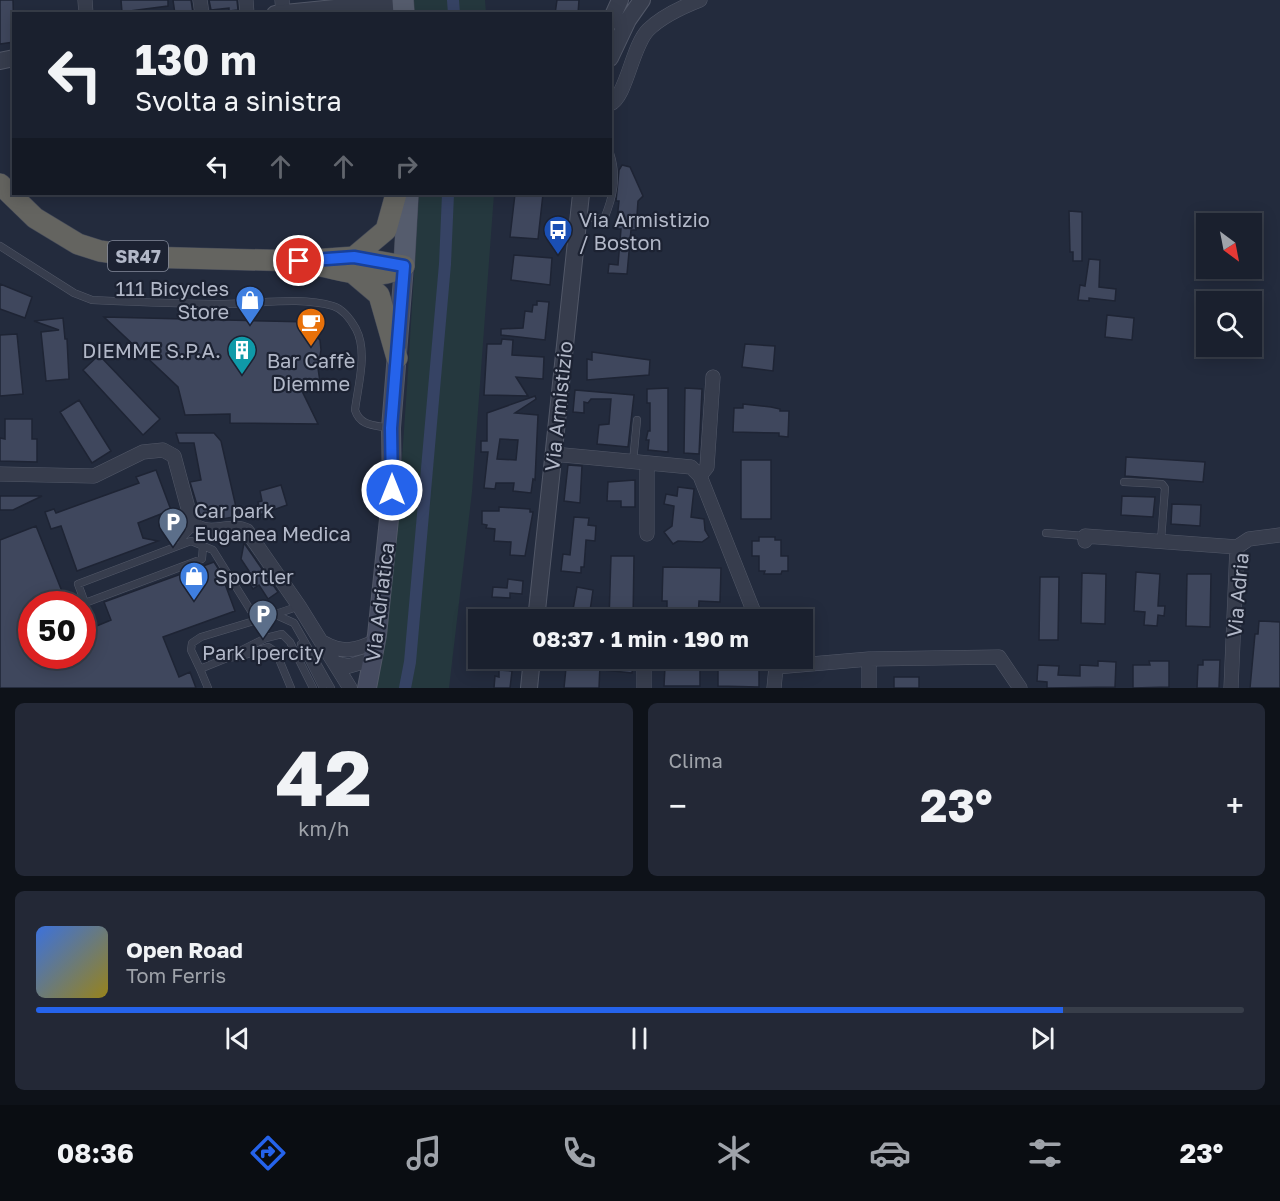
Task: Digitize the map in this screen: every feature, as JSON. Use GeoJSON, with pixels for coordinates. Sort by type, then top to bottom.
{"type":"FeatureCollection","features":[{"type":"Feature","properties":{"kind":"highway","name":"SR47"},"geometry":{"type":"LineString","coordinates":[[0,184],[35,219],[78,244],[100,251],[143,257],[404,266]]}},
{"type":"Feature","properties":{"kind":"highway"},"geometry":{"type":"LineString","coordinates":[[396,195],[386,230],[354,265],[379,295],[397,358]]}},
{"type":"Feature","properties":{"kind":"main road","name":"Via Adriatica"},"geometry":{"type":"LineString","coordinates":[[367,688],[374,650],[392,490],[391,428],[408,195]]}},
{"type":"Feature","properties":{"kind":"street"},"geometry":{"type":"LineString","coordinates":[[612,18],[620,0]]}},
{"type":"Feature","properties":{"kind":"street"},"geometry":{"type":"LineString","coordinates":[[612,54],[628,20],[642,0]]}},
{"type":"Feature","properties":{"kind":"street"},"geometry":{"type":"LineString","coordinates":[[612,104],[620,96],[637,45],[647,31],[659,20],[700,0]]}},
{"type":"Feature","properties":{"kind":"street"},"geometry":{"type":"LineString","coordinates":[[280,9],[404,5]]}},
{"type":"Feature","properties":{"kind":"street","name":"Via Armistizio"},"geometry":{"type":"LineString","coordinates":[[537,609],[581,195]]}},
{"type":"Feature","properties":{"kind":"street"},"geometry":{"type":"LineString","coordinates":[[700,476],[707,467],[713,377]]}},
{"type":"Feature","properties":{"kind":"street"},"geometry":{"type":"LineString","coordinates":[[0,474],[94,476],[143,452],[163,450],[174,456],[186,508],[195,525],[198,528],[217,531],[242,528],[246,531],[299,606],[350,688]]}},
{"type":"Feature","properties":{"kind":"street"},"geometry":{"type":"LineString","coordinates":[[554,454],[691,467],[700,476],[753,609]]}},
{"type":"Feature","properties":{"kind":"street"},"geometry":{"type":"LineString","coordinates":[[640,463],[647,534]]}},
{"type":"Feature","properties":{"kind":"street","name":"Via Adria"},"geometry":{"type":"LineString","coordinates":[[1231,688],[1236,547],[1249,539],[1280,535]]}},
{"type":"Feature","properties":{"kind":"street"},"geometry":{"type":"LineString","coordinates":[[1085,539],[1161,540],[1236,547]]}},
{"type":"Feature","properties":{"kind":"street"},"geometry":{"type":"LineString","coordinates":[[322,642],[345,651],[374,650]]}},
{"type":"Feature","properties":{"kind":"street"},"geometry":{"type":"LineString","coordinates":[[335,663],[349,666],[374,650]]}},
{"type":"Feature","properties":{"kind":"street"},"geometry":{"type":"LineString","coordinates":[[813,661],[999,657],[1020,688]]}},
{"type":"Feature","properties":{"kind":"street"},"geometry":{"type":"LineString","coordinates":[[869,659],[869,688]]}},
{"type":"Feature","properties":{"kind":"street"},"geometry":{"type":"LineString","coordinates":[[529,688],[531,669]]}},
{"type":"Feature","properties":{"kind":"street"},"geometry":{"type":"LineString","coordinates":[[644,669],[644,688]]}},
{"type":"Feature","properties":{"kind":"street"},"geometry":{"type":"LineString","coordinates":[[774,669],[774,688]]}},
{"type":"Feature","properties":{"kind":"lane"},"geometry":{"type":"LineString","coordinates":[[579,217],[604,219],[612,199],[616,169],[612,158]]}},
{"type":"Feature","properties":{"kind":"lane"},"geometry":{"type":"LineString","coordinates":[[0,246],[75,293],[92,300],[224,304],[295,300],[335,307],[348,318],[356,330],[360,344],[361,361],[355,410],[357,417],[363,423],[391,428]]}},
{"type":"Feature","properties":{"kind":"lane"},"geometry":{"type":"LineString","coordinates":[[637,420],[640,463]]}},
{"type":"Feature","properties":{"kind":"lane"},"geometry":{"type":"LineString","coordinates":[[1124,482],[1162,484],[1165,488],[1161,540]]}},
{"type":"Feature","properties":{"kind":"lane"},"geometry":{"type":"LineString","coordinates":[[170,518],[175,534],[182,541]]}},
{"type":"Feature","properties":{"kind":"lane"},"geometry":{"type":"LineString","coordinates":[[182,541],[195,525]]}},
{"type":"Feature","properties":{"kind":"lane"},"geometry":{"type":"LineString","coordinates":[[1046,533],[1085,539]]}},
{"type":"Feature","properties":{"kind":"lane"},"geometry":{"type":"LineString","coordinates":[[203,546],[202,559],[86,603],[78,584],[182,541],[191,541],[213,550],[251,611],[261,615],[274,614],[299,606]]}},
{"type":"Feature","properties":{"kind":"lane"},"geometry":{"type":"LineString","coordinates":[[274,614],[294,623],[331,688]]}},
{"type":"Feature","properties":{"kind":"lane"},"geometry":{"type":"LineString","coordinates":[[208,688],[191,650],[192,643],[201,637],[254,621],[261,615]]}},
{"type":"Feature","properties":{"kind":"lane"},"geometry":{"type":"LineString","coordinates":[[200,669],[266,638],[282,634],[290,642],[313,688]]}},
{"type":"Feature","properties":{"kind":"lane"},"geometry":{"type":"LineString","coordinates":[[301,644],[324,688]]}},
{"type":"Feature","properties":{"kind":"lane"},"geometry":{"type":"LineString","coordinates":[[227,658],[242,656],[261,648],[272,648],[279,656],[291,688]]}},
{"type":"Feature","properties":{"kind":"shaded area"},"geometry":{"type":"Polygon","coordinates":[[[413,0],[485,0],[486,12],[414,12],[413,0]]]}},
{"type":"Feature","properties":{"kind":"shaded area"},"geometry":{"type":"Polygon","coordinates":[[[419,195],[494,195],[472,492],[449,688],[377,688],[393,565],[419,195]]]}},
{"type":"Feature","properties":{"kind":"building"},"geometry":{"type":"Polygon","coordinates":[[[0,0],[13,0],[12,42],[0,44],[0,0]]]}},
{"type":"Feature","properties":{"kind":"building"},"geometry":{"type":"Polygon","coordinates":[[[121,0],[168,0],[168,6],[122,12],[121,0]]]}},
{"type":"Feature","properties":{"kind":"building"},"geometry":{"type":"Polygon","coordinates":[[[173,0],[191,0],[193,12],[175,12],[173,0]]]}},
{"type":"Feature","properties":{"kind":"building"},"geometry":{"type":"Polygon","coordinates":[[[209,0],[237,0],[238,10],[229,11],[229,8],[211,10],[209,0]]]}},
{"type":"Feature","properties":{"kind":"building"},"geometry":{"type":"Polygon","coordinates":[[[557,0],[579,0],[578,12],[555,12],[557,0]]]}},
{"type":"Feature","properties":{"kind":"building"},"geometry":{"type":"Polygon","coordinates":[[[622,165],[630,167],[643,196],[638,201],[636,230],[631,230],[627,274],[608,273],[609,264],[618,265],[621,229],[616,229],[619,201],[616,201],[619,170],[622,165]]]}},
{"type":"Feature","properties":{"kind":"building"},"geometry":{"type":"Polygon","coordinates":[[[515,195],[543,195],[538,239],[510,237],[515,195]]]}},
{"type":"Feature","properties":{"kind":"building"},"geometry":{"type":"Polygon","coordinates":[[[1069,211],[1082,212],[1082,261],[1073,261],[1073,252],[1070,252],[1069,211]]]}},
{"type":"Feature","properties":{"kind":"building"},"geometry":{"type":"Polygon","coordinates":[[[514,255],[552,258],[550,285],[511,280],[514,255]]]}},
{"type":"Feature","properties":{"kind":"building"},"geometry":{"type":"Polygon","coordinates":[[[1089,259],[1100,260],[1099,287],[1116,289],[1115,301],[1089,298],[1089,301],[1078,300],[1080,285],[1085,286],[1089,259]]]}},
{"type":"Feature","properties":{"kind":"building"},"geometry":{"type":"Polygon","coordinates":[[[0,284],[32,297],[25,318],[0,309],[0,284]]]}},
{"type":"Feature","properties":{"kind":"building"},"geometry":{"type":"Polygon","coordinates":[[[537,301],[549,302],[545,340],[501,335],[501,329],[523,328],[525,311],[532,312],[533,305],[537,305],[537,301]]]}},
{"type":"Feature","properties":{"kind":"building"},"geometry":{"type":"Polygon","coordinates":[[[1107,315],[1134,318],[1132,340],[1105,337],[1107,315]]]}},
{"type":"Feature","properties":{"kind":"building","name":"DIEMME S.P.A."},"geometry":{"type":"Polygon","coordinates":[[[104,317],[310,322],[318,328],[315,335],[320,340],[318,368],[320,382],[317,392],[302,391],[318,424],[230,423],[230,414],[185,415],[178,387],[104,317]]]}},
{"type":"Feature","properties":{"kind":"building"},"geometry":{"type":"Polygon","coordinates":[[[63,318],[65,339],[67,339],[69,379],[46,381],[41,332],[59,330],[34,321],[63,318]]]}},
{"type":"Feature","properties":{"kind":"building"},"geometry":{"type":"Polygon","coordinates":[[[17,334],[23,394],[0,396],[0,335],[17,334]]]}},
{"type":"Feature","properties":{"kind":"building"},"geometry":{"type":"Polygon","coordinates":[[[502,339],[513,340],[512,355],[544,357],[543,379],[516,377],[528,396],[484,395],[487,344],[501,344],[502,339]]]}},
{"type":"Feature","properties":{"kind":"building"},"geometry":{"type":"Polygon","coordinates":[[[745,344],[775,346],[773,371],[742,367],[745,344]]]}},
{"type":"Feature","properties":{"kind":"building"},"geometry":{"type":"Polygon","coordinates":[[[592,352],[650,360],[649,375],[587,380],[587,359],[592,360],[592,352]]]}},
{"type":"Feature","properties":{"kind":"building"},"geometry":{"type":"Polygon","coordinates":[[[99,355],[160,419],[143,435],[83,370],[99,355]]]}},
{"type":"Feature","properties":{"kind":"building"},"geometry":{"type":"Polygon","coordinates":[[[668,388],[668,452],[648,450],[649,440],[646,440],[648,431],[650,431],[650,403],[647,403],[647,389],[668,388]]]}},
{"type":"Feature","properties":{"kind":"building"},"geometry":{"type":"Polygon","coordinates":[[[685,388],[702,389],[699,454],[684,453],[685,388]]]}},
{"type":"Feature","properties":{"kind":"building"},"geometry":{"type":"Polygon","coordinates":[[[575,390],[634,395],[628,447],[597,444],[599,425],[609,424],[611,399],[591,399],[588,403],[584,402],[584,413],[573,412],[575,390]]]}},
{"type":"Feature","properties":{"kind":"building"},"geometry":{"type":"Polygon","coordinates":[[[535,396],[536,399],[515,413],[538,415],[535,480],[533,479],[531,493],[513,491],[514,483],[496,483],[495,489],[484,488],[488,452],[481,452],[481,441],[487,441],[487,413],[535,396]],[[500,439],[497,459],[516,460],[518,440],[500,439]]]}},
{"type":"Feature","properties":{"kind":"building"},"geometry":{"type":"Polygon","coordinates":[[[79,400],[111,451],[92,463],[60,412],[79,400]]]}},
{"type":"Feature","properties":{"kind":"building"},"geometry":{"type":"Polygon","coordinates":[[[743,404],[789,411],[788,437],[779,436],[779,433],[733,432],[734,408],[743,408],[743,404]]]}},
{"type":"Feature","properties":{"kind":"building"},"geometry":{"type":"Polygon","coordinates":[[[5,419],[32,419],[32,439],[37,439],[37,462],[0,461],[0,438],[5,439],[5,419]]]}},
{"type":"Feature","properties":{"kind":"building"},"geometry":{"type":"Polygon","coordinates":[[[176,433],[214,433],[221,441],[238,516],[213,521],[201,518],[190,482],[201,480],[194,443],[179,443],[176,433]]]}},
{"type":"Feature","properties":{"kind":"building"},"geometry":{"type":"Polygon","coordinates":[[[1126,457],[1205,462],[1203,482],[1125,476],[1126,457]]]}},
{"type":"Feature","properties":{"kind":"building"},"geometry":{"type":"Polygon","coordinates":[[[741,460],[771,460],[771,519],[741,519],[741,460]]]}},
{"type":"Feature","properties":{"kind":"building"},"geometry":{"type":"Polygon","coordinates":[[[568,465],[582,466],[580,503],[564,501],[568,465]]]}},
{"type":"Feature","properties":{"kind":"building"},"geometry":{"type":"Polygon","coordinates":[[[156,470],[171,510],[138,523],[143,538],[158,541],[77,571],[61,526],[51,529],[45,512],[54,509],[56,513],[139,483],[136,477],[156,470]]]}},
{"type":"Feature","properties":{"kind":"building"},"geometry":{"type":"Polygon","coordinates":[[[635,480],[635,507],[621,507],[621,501],[607,501],[608,482],[635,480]]]}},
{"type":"Feature","properties":{"kind":"building"},"geometry":{"type":"Polygon","coordinates":[[[281,485],[287,505],[248,519],[250,509],[259,506],[258,502],[262,501],[260,491],[281,485]]]}},
{"type":"Feature","properties":{"kind":"building"},"geometry":{"type":"Polygon","coordinates":[[[678,487],[694,489],[691,517],[704,519],[705,530],[709,537],[702,542],[678,541],[673,544],[664,532],[672,526],[674,506],[664,504],[666,494],[677,496],[678,487]]]}},
{"type":"Feature","properties":{"kind":"building"},"geometry":{"type":"Polygon","coordinates":[[[0,496],[42,496],[13,510],[0,510],[0,496]]]}},
{"type":"Feature","properties":{"kind":"building"},"geometry":{"type":"Polygon","coordinates":[[[1122,496],[1155,497],[1153,517],[1121,515],[1122,496]]]}},
{"type":"Feature","properties":{"kind":"building"},"geometry":{"type":"Polygon","coordinates":[[[1172,504],[1201,505],[1200,526],[1171,524],[1172,504]]]}},
{"type":"Feature","properties":{"kind":"building"},"geometry":{"type":"Polygon","coordinates":[[[499,507],[530,509],[530,512],[533,512],[525,556],[510,555],[511,542],[494,541],[495,529],[486,528],[487,525],[482,524],[482,511],[499,511],[499,507]]]}},
{"type":"Feature","properties":{"kind":"building"},"geometry":{"type":"Polygon","coordinates":[[[574,517],[589,518],[588,525],[596,526],[595,541],[586,540],[584,567],[581,567],[581,573],[561,571],[563,554],[570,555],[574,517]]]}},
{"type":"Feature","properties":{"kind":"building"},"geometry":{"type":"Polygon","coordinates":[[[36,526],[62,591],[18,591],[18,669],[96,669],[96,626],[111,620],[104,602],[214,562],[221,573],[235,611],[163,637],[179,677],[190,672],[196,688],[0,688],[0,540],[36,526]]]}},
{"type":"Feature","properties":{"kind":"building"},"geometry":{"type":"Polygon","coordinates":[[[759,537],[775,537],[775,540],[781,540],[781,556],[788,556],[788,571],[782,571],[781,574],[764,574],[765,571],[759,571],[759,556],[752,556],[752,541],[759,541],[759,537]]]}},
{"type":"Feature","properties":{"kind":"building"},"geometry":{"type":"Polygon","coordinates":[[[244,543],[278,592],[268,599],[259,585],[253,589],[244,574],[249,571],[241,559],[244,543]]]}},
{"type":"Feature","properties":{"kind":"building"},"geometry":{"type":"Polygon","coordinates":[[[611,556],[634,556],[633,609],[609,609],[611,556]]]}},
{"type":"Feature","properties":{"kind":"building"},"geometry":{"type":"Polygon","coordinates":[[[663,567],[721,568],[720,602],[699,601],[699,609],[667,609],[667,601],[662,601],[663,567]]]}},
{"type":"Feature","properties":{"kind":"building"},"geometry":{"type":"Polygon","coordinates":[[[1136,572],[1160,574],[1158,606],[1165,606],[1164,616],[1158,615],[1157,626],[1144,625],[1145,612],[1134,611],[1136,572]]]}},
{"type":"Feature","properties":{"kind":"building"},"geometry":{"type":"Polygon","coordinates":[[[1082,573],[1106,574],[1105,624],[1081,623],[1082,573]]]}},
{"type":"Feature","properties":{"kind":"building"},"geometry":{"type":"Polygon","coordinates":[[[1187,574],[1211,574],[1210,627],[1186,626],[1187,574]]]}},
{"type":"Feature","properties":{"kind":"building"},"geometry":{"type":"Polygon","coordinates":[[[1040,577],[1059,577],[1058,640],[1039,640],[1040,577]]]}},
{"type":"Feature","properties":{"kind":"building"},"geometry":{"type":"Polygon","coordinates":[[[508,579],[523,581],[522,594],[510,593],[510,598],[492,597],[493,587],[507,588],[508,579]]]}},
{"type":"Feature","properties":{"kind":"building"},"geometry":{"type":"Polygon","coordinates":[[[577,587],[593,590],[590,609],[573,609],[577,587]]]}},
{"type":"Feature","properties":{"kind":"building"},"geometry":{"type":"Polygon","coordinates":[[[1259,621],[1280,622],[1280,688],[1250,688],[1255,634],[1258,634],[1259,621]]]}},
{"type":"Feature","properties":{"kind":"building"},"geometry":{"type":"Polygon","coordinates":[[[1203,660],[1220,660],[1219,688],[1197,688],[1198,665],[1203,665],[1203,660]]]}},
{"type":"Feature","properties":{"kind":"building"},"geometry":{"type":"Polygon","coordinates":[[[1098,661],[1116,662],[1115,687],[1047,688],[1047,682],[1037,681],[1038,665],[1059,666],[1058,675],[1080,676],[1080,665],[1098,666],[1098,661]]]}},
{"type":"Feature","properties":{"kind":"building"},"geometry":{"type":"Polygon","coordinates":[[[1149,661],[1169,661],[1169,687],[1133,688],[1133,665],[1150,665],[1149,661]]]}},
{"type":"Feature","properties":{"kind":"building"},"geometry":{"type":"Polygon","coordinates":[[[566,669],[600,669],[599,688],[564,688],[566,669]]]}},
{"type":"Feature","properties":{"kind":"building"},"geometry":{"type":"Polygon","coordinates":[[[604,669],[633,669],[632,673],[604,669]]]}},
{"type":"Feature","properties":{"kind":"building"},"geometry":{"type":"Polygon","coordinates":[[[665,669],[700,669],[700,686],[664,686],[665,669]]]}},
{"type":"Feature","properties":{"kind":"building"},"geometry":{"type":"Polygon","coordinates":[[[718,669],[759,669],[759,687],[718,686],[718,669]]]}},
{"type":"Feature","properties":{"kind":"building"},"geometry":{"type":"Polygon","coordinates":[[[499,670],[512,671],[510,688],[494,688],[495,676],[499,677],[499,670]]]}},
{"type":"Feature","properties":{"kind":"building"},"geometry":{"type":"Polygon","coordinates":[[[894,677],[919,677],[919,688],[894,688],[894,677]]]}},
{"type":"Feature","properties":{"kind":"waterway"},"geometry":{"type":"LineString","coordinates":[[453,0],[454,12]]}},
{"type":"Feature","properties":{"kind":"waterway"},"geometry":{"type":"LineString","coordinates":[[405,688],[410,662],[445,264],[448,195]]}},
{"type":"Feature","properties":{"kind":"place","name":"Via Armistizio / Boston"},"geometry":{"type":"Point","coordinates":[558,256]}},
{"type":"Feature","properties":{"kind":"place","name":"111 Bicycles Store"},"geometry":{"type":"Point","coordinates":[250,326]}},
{"type":"Feature","properties":{"kind":"place","name":"Bar Caffè Diemme"},"geometry":{"type":"Point","coordinates":[311,348]}},
{"type":"Feature","properties":{"kind":"place","name":"DIEMME S.P.A."},"geometry":{"type":"Point","coordinates":[242,376]}},
{"type":"Feature","properties":{"kind":"place","name":"Car park Euganea Medica"},"geometry":{"type":"Point","coordinates":[173,548]}},
{"type":"Feature","properties":{"kind":"place","name":"Sportler"},"geometry":{"type":"Point","coordinates":[194,602]}},
{"type":"Feature","properties":{"kind":"place","name":"Park Ipercity"},"geometry":{"type":"Point","coordinates":[263,640]}},
{"type":"Feature","properties":{"kind":"route"},"geometry":{"type":"LineString","coordinates":[[299,261],[354,257],[404,266],[391,428],[392,490]]}}]}
